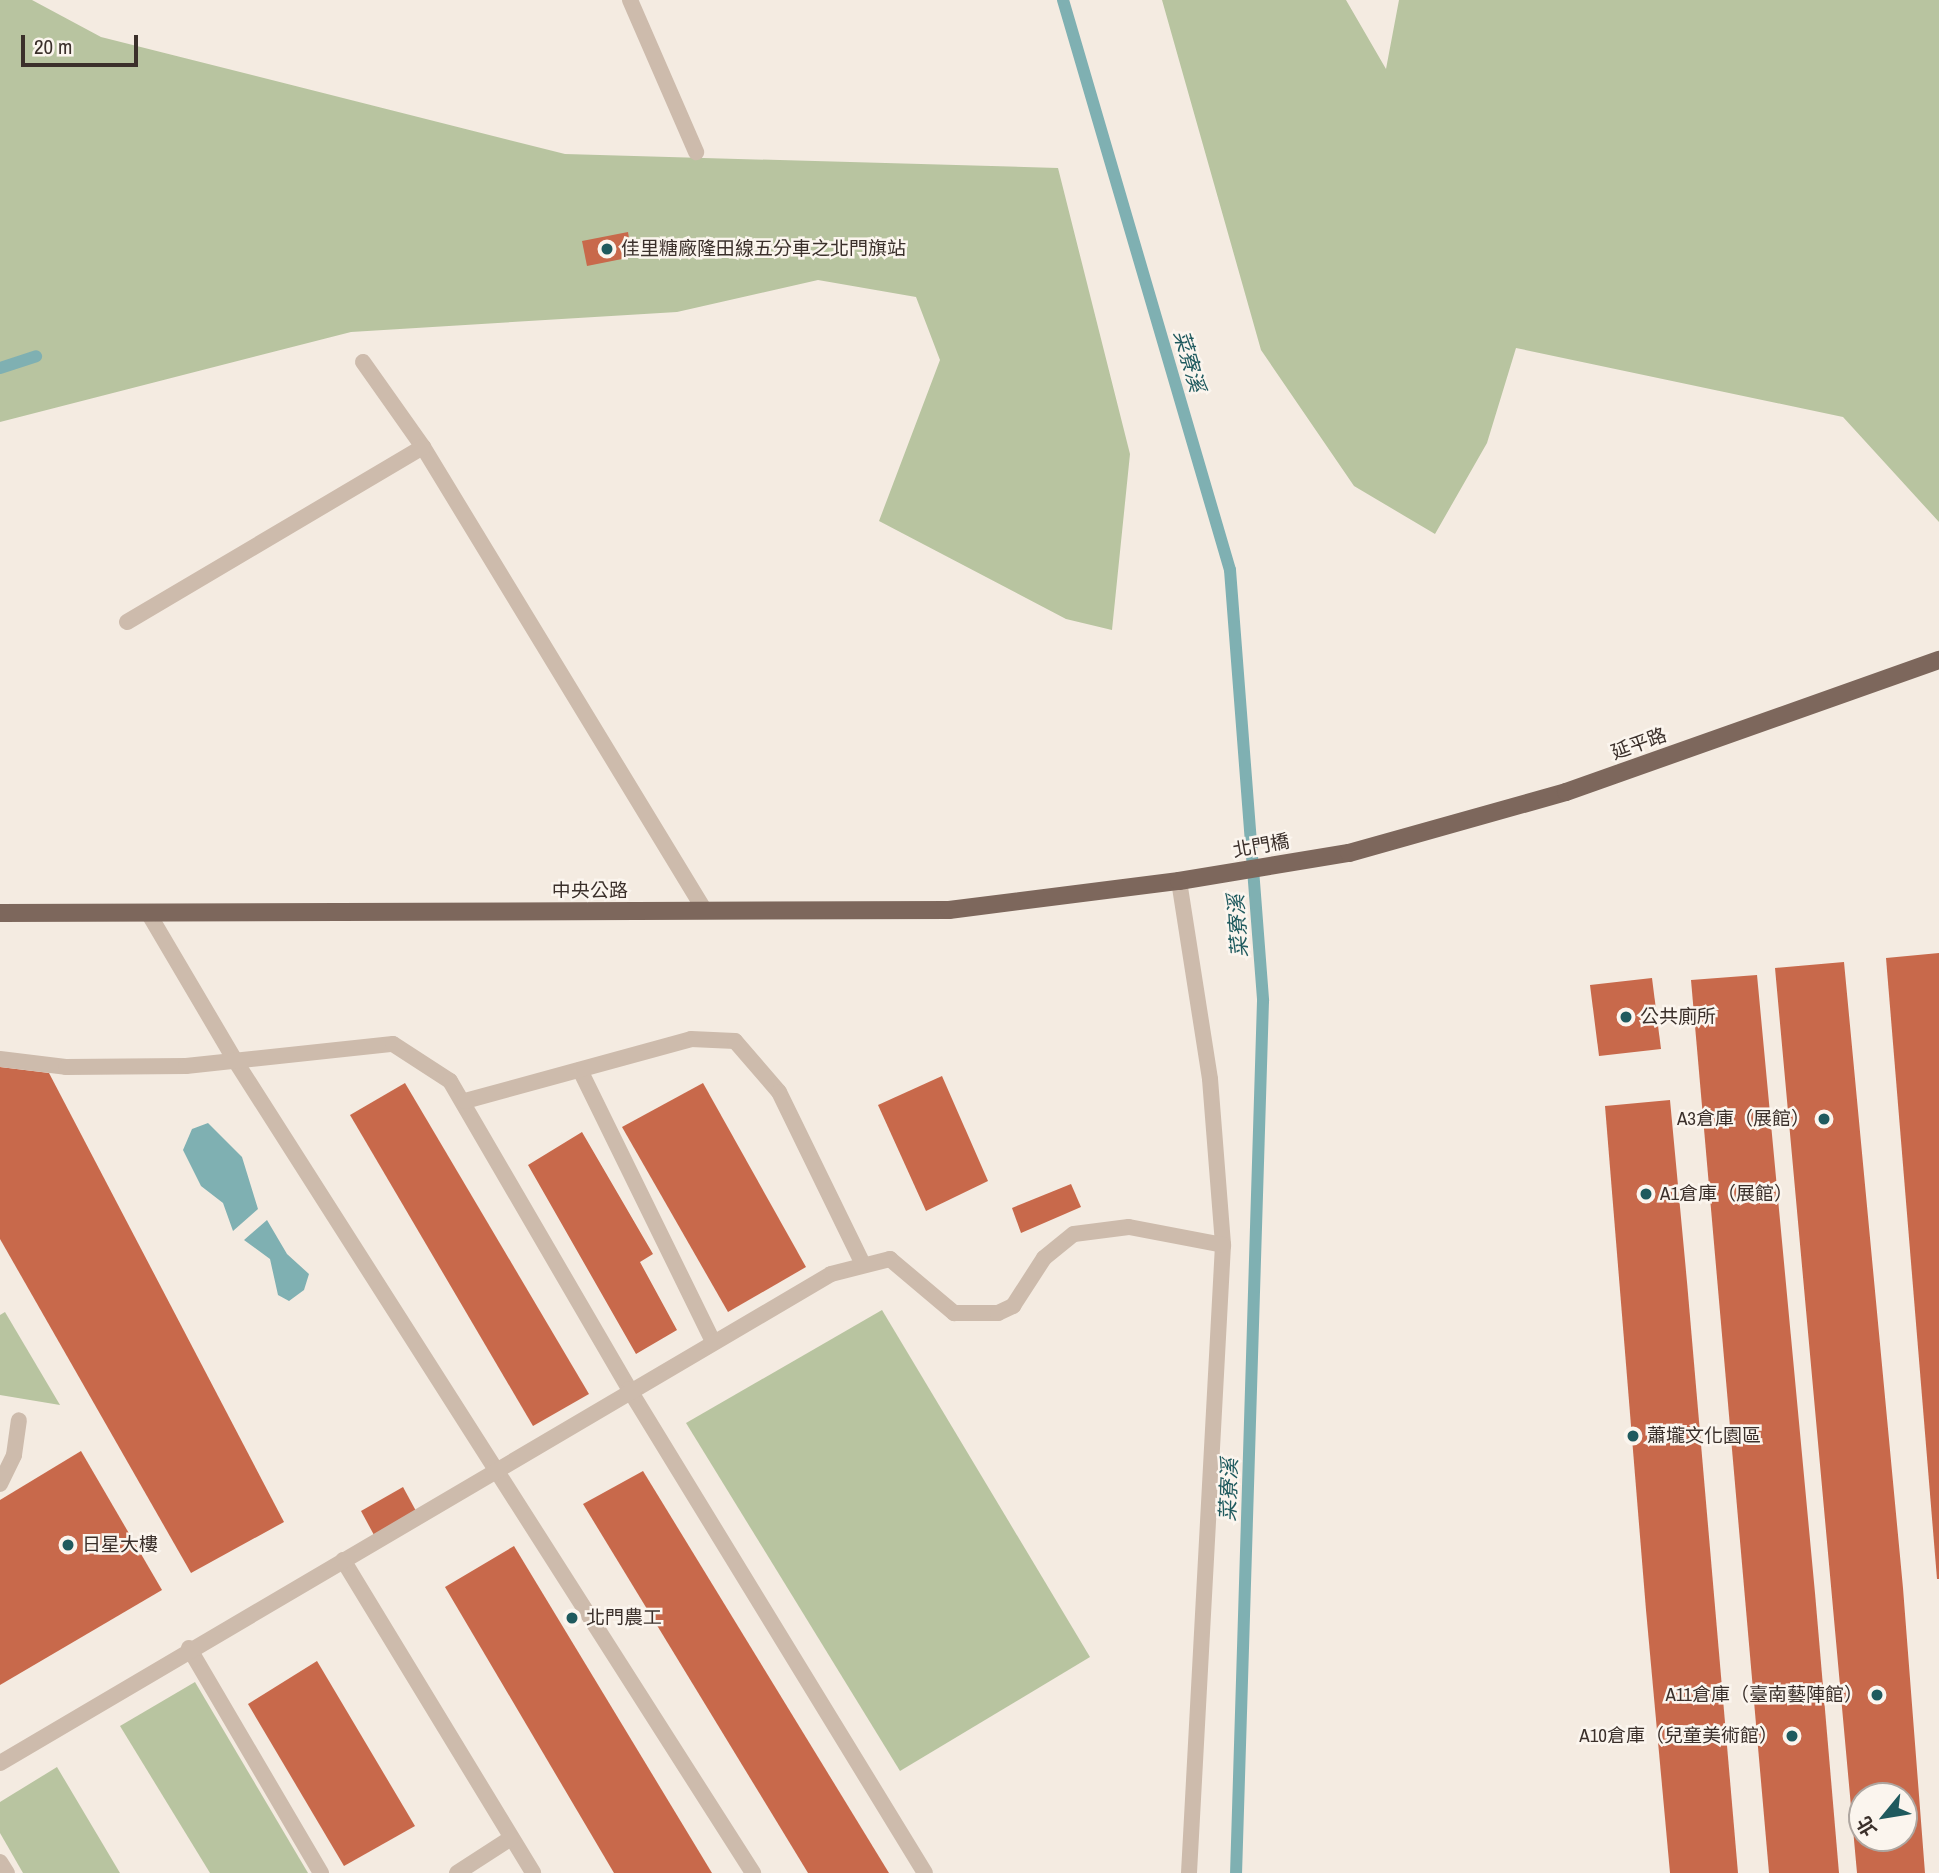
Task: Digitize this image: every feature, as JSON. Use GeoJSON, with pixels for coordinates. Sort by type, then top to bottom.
{"type":"FeatureCollection","features":[{"type":"Feature","properties":{"kind":"main road","name":"延平路"},"geometry":{"type":"LineString","coordinates":[[1349,853],[1566,792],[1939,660]]}},
{"type":"Feature","properties":{"kind":"main road","name":"北門橋"},"geometry":{"type":"LineString","coordinates":[[1180,881],[1349,853]]}},
{"type":"Feature","properties":{"kind":"main road","name":"中央公路"},"geometry":{"type":"LineString","coordinates":[[0,913],[150,916],[949,909],[1180,881]]}},
{"type":"Feature","properties":{"kind":"lane"},"geometry":{"type":"LineString","coordinates":[[630,0],[696,152]]}},
{"type":"Feature","properties":{"kind":"lane"},"geometry":{"type":"LineString","coordinates":[[363,362],[423,447],[705,911]]}},
{"type":"Feature","properties":{"kind":"lane"},"geometry":{"type":"LineString","coordinates":[[127,622],[423,447]]}},
{"type":"Feature","properties":{"kind":"lane"},"geometry":{"type":"LineString","coordinates":[[1180,881],[1210,1079],[1223,1245],[1189,1873]]}},
{"type":"Feature","properties":{"kind":"lane"},"geometry":{"type":"LineString","coordinates":[[150,916],[236,1062],[500,1470],[753,1873]]}},
{"type":"Feature","properties":{"kind":"lane"},"geometry":{"type":"LineString","coordinates":[[465,1101],[691,1039],[734,1041],[779,1092],[862,1262]]}},
{"type":"Feature","properties":{"kind":"lane"},"geometry":{"type":"LineString","coordinates":[[0,1059],[66,1067],[236,1062],[393,1044],[428,1062],[465,1101],[629,1389],[925,1873]]}},
{"type":"Feature","properties":{"kind":"lane"},"geometry":{"type":"LineString","coordinates":[[580,1070],[713,1341]]}},
{"type":"Feature","properties":{"kind":"lane"},"geometry":{"type":"LineString","coordinates":[[0,1763],[189,1648],[500,1470],[629,1389],[862,1262],[890,1259],[954,1313],[998,1313],[1013,1306],[1044,1258],[1073,1234],[1129,1227],[1223,1245]]}},
{"type":"Feature","properties":{"kind":"lane"},"geometry":{"type":"LineString","coordinates":[[0,1484],[14,1455],[19,1420]]}},
{"type":"Feature","properties":{"kind":"lane"},"geometry":{"type":"LineString","coordinates":[[343,1560],[533,1873]]}},
{"type":"Feature","properties":{"kind":"lane"},"geometry":{"type":"LineString","coordinates":[[189,1648],[321,1873]]}},
{"type":"Feature","properties":{"kind":"lane"},"geometry":{"type":"LineString","coordinates":[[457,1873],[512,1838]]}},
{"type":"Feature","properties":{"kind":"lane"},"geometry":{"type":"LineString","coordinates":[[0,1862],[6,1873]]}},
{"type":"Feature","properties":{"kind":"green space"},"geometry":{"type":"Polygon","coordinates":[[[0,0],[32,0],[101,37],[565,154],[1058,168],[1130,454],[1112,630],[1066,619],[879,521],[940,360],[916,297],[818,280],[677,312],[351,332],[0,422],[0,0]]]}},
{"type":"Feature","properties":{"kind":"green space"},"geometry":{"type":"Polygon","coordinates":[[[1162,0],[1346,0],[1386,69],[1399,0],[1939,0],[1939,522],[1843,417],[1516,348],[1487,443],[1435,534],[1354,486],[1261,350],[1162,0]]]}},
{"type":"Feature","properties":{"kind":"green space"},"geometry":{"type":"Polygon","coordinates":[[[882,1310],[1090,1657],[900,1771],[686,1423],[882,1310]]]}},
{"type":"Feature","properties":{"kind":"green space"},"geometry":{"type":"Polygon","coordinates":[[[5,1312],[60,1405],[0,1395],[0,1315],[5,1312]]]}},
{"type":"Feature","properties":{"kind":"green space"},"geometry":{"type":"Polygon","coordinates":[[[195,1682],[308,1873],[210,1873],[120,1726],[195,1682]]]}},
{"type":"Feature","properties":{"kind":"green space"},"geometry":{"type":"Polygon","coordinates":[[[57,1767],[120,1873],[23,1873],[0,1833],[0,1802],[57,1767]]]}},
{"type":"Feature","properties":{"kind":"water"},"geometry":{"type":"Polygon","coordinates":[[[208,1123],[242,1157],[258,1209],[233,1231],[223,1203],[201,1186],[183,1150],[192,1129],[208,1123]]]}},
{"type":"Feature","properties":{"kind":"water"},"geometry":{"type":"Polygon","coordinates":[[[267,1220],[287,1254],[309,1274],[304,1290],[289,1301],[278,1295],[270,1259],[244,1240],[267,1220]]]}},
{"type":"Feature","properties":{"kind":"building","name":"佳里糖廠隆田線五分車之北門旗站"},"geometry":{"type":"Polygon","coordinates":[[[628,232],[632,257],[587,266],[582,241],[628,232]]]}},
{"type":"Feature","properties":{"kind":"building"},"geometry":{"type":"Polygon","coordinates":[[[1939,953],[1939,1579],[1937,1579],[1886,958],[1939,953]]]}},
{"type":"Feature","properties":{"kind":"building"},"geometry":{"type":"Polygon","coordinates":[[[1844,962],[1903,1588],[1918,1782],[1849,1782],[1775,968],[1844,962]]]}},
{"type":"Feature","properties":{"kind":"building"},"geometry":{"type":"Polygon","coordinates":[[[1757,975],[1839,1873],[1769,1873],[1691,980],[1757,975]]]}},
{"type":"Feature","properties":{"kind":"building","name":"公共廁所"},"geometry":{"type":"Polygon","coordinates":[[[1652,978],[1661,1049],[1599,1056],[1590,985],[1652,978]]]}},
{"type":"Feature","properties":{"kind":"building"},"geometry":{"type":"Polygon","coordinates":[[[0,1067],[49,1073],[284,1522],[191,1573],[0,1239],[0,1067]]]}},
{"type":"Feature","properties":{"kind":"building"},"geometry":{"type":"Polygon","coordinates":[[[942,1076],[988,1181],[926,1211],[878,1105],[942,1076]]]}},
{"type":"Feature","properties":{"kind":"building"},"geometry":{"type":"Polygon","coordinates":[[[405,1083],[589,1394],[533,1426],[350,1115],[405,1083]]]}},
{"type":"Feature","properties":{"kind":"building"},"geometry":{"type":"Polygon","coordinates":[[[703,1083],[806,1267],[728,1312],[622,1127],[703,1083]]]}},
{"type":"Feature","properties":{"kind":"building"},"geometry":{"type":"Polygon","coordinates":[[[1670,1100],[1738,1873],[1670,1873],[1646,1610],[1605,1106],[1670,1100]]]}},
{"type":"Feature","properties":{"kind":"building"},"geometry":{"type":"Polygon","coordinates":[[[582,1132],[653,1254],[640,1262],[677,1330],[636,1354],[528,1165],[582,1132]]]}},
{"type":"Feature","properties":{"kind":"building"},"geometry":{"type":"Polygon","coordinates":[[[1071,1184],[1081,1207],[1021,1233],[1012,1208],[1071,1184]]]}},
{"type":"Feature","properties":{"kind":"building","name":"日星大樓"},"geometry":{"type":"Polygon","coordinates":[[[81,1451],[162,1590],[0,1685],[0,1500],[81,1451]]]}},
{"type":"Feature","properties":{"kind":"building"},"geometry":{"type":"Polygon","coordinates":[[[643,1471],[889,1873],[808,1873],[583,1504],[643,1471]]]}},
{"type":"Feature","properties":{"kind":"building"},"geometry":{"type":"Polygon","coordinates":[[[403,1487],[416,1511],[374,1535],[361,1511],[403,1487]]]}},
{"type":"Feature","properties":{"kind":"building"},"geometry":{"type":"Polygon","coordinates":[[[514,1546],[712,1873],[614,1873],[445,1587],[514,1546]]]}},
{"type":"Feature","properties":{"kind":"building"},"geometry":{"type":"Polygon","coordinates":[[[317,1661],[415,1826],[344,1866],[248,1704],[317,1661]]]}},
{"type":"Feature","properties":{"kind":"building"},"geometry":{"type":"Polygon","coordinates":[[[1918,1782],[1925,1873],[1857,1873],[1855,1852],[1918,1852],[1918,1782]]]}},
{"type":"Feature","properties":{"kind":"waterway","name":"菜寮溪"},"geometry":{"type":"LineString","coordinates":[[1063,0],[1230,570],[1263,1001],[1236,1873]]}},
{"type":"Feature","properties":{"kind":"waterway"},"geometry":{"type":"LineString","coordinates":[[0,368],[36,356]]}},
{"type":"Feature","properties":{"kind":"place","name":"佳里糖廠隆田線五分車之北門旗站"},"geometry":{"type":"Point","coordinates":[607,249]}},
{"type":"Feature","properties":{"kind":"place","name":"公共廁所"},"geometry":{"type":"Point","coordinates":[1626,1017]}},
{"type":"Feature","properties":{"kind":"place","name":"A3倉庫（展館）"},"geometry":{"type":"Point","coordinates":[1824,1119]}},
{"type":"Feature","properties":{"kind":"place","name":"A1倉庫（展館）"},"geometry":{"type":"Point","coordinates":[1646,1194]}},
{"type":"Feature","properties":{"kind":"place","name":"蕭壠文化園區"},"geometry":{"type":"Point","coordinates":[1633,1436]}},
{"type":"Feature","properties":{"kind":"place","name":"日星大樓"},"geometry":{"type":"Point","coordinates":[68,1545]}},
{"type":"Feature","properties":{"kind":"place","name":"北門農工"},"geometry":{"type":"Point","coordinates":[572,1618]}},
{"type":"Feature","properties":{"kind":"place","name":"A11倉庫（臺南藝陣館）"},"geometry":{"type":"Point","coordinates":[1877,1695]}},
{"type":"Feature","properties":{"kind":"place","name":"A10倉庫（兒童美術館）"},"geometry":{"type":"Point","coordinates":[1792,1736]}}]}
